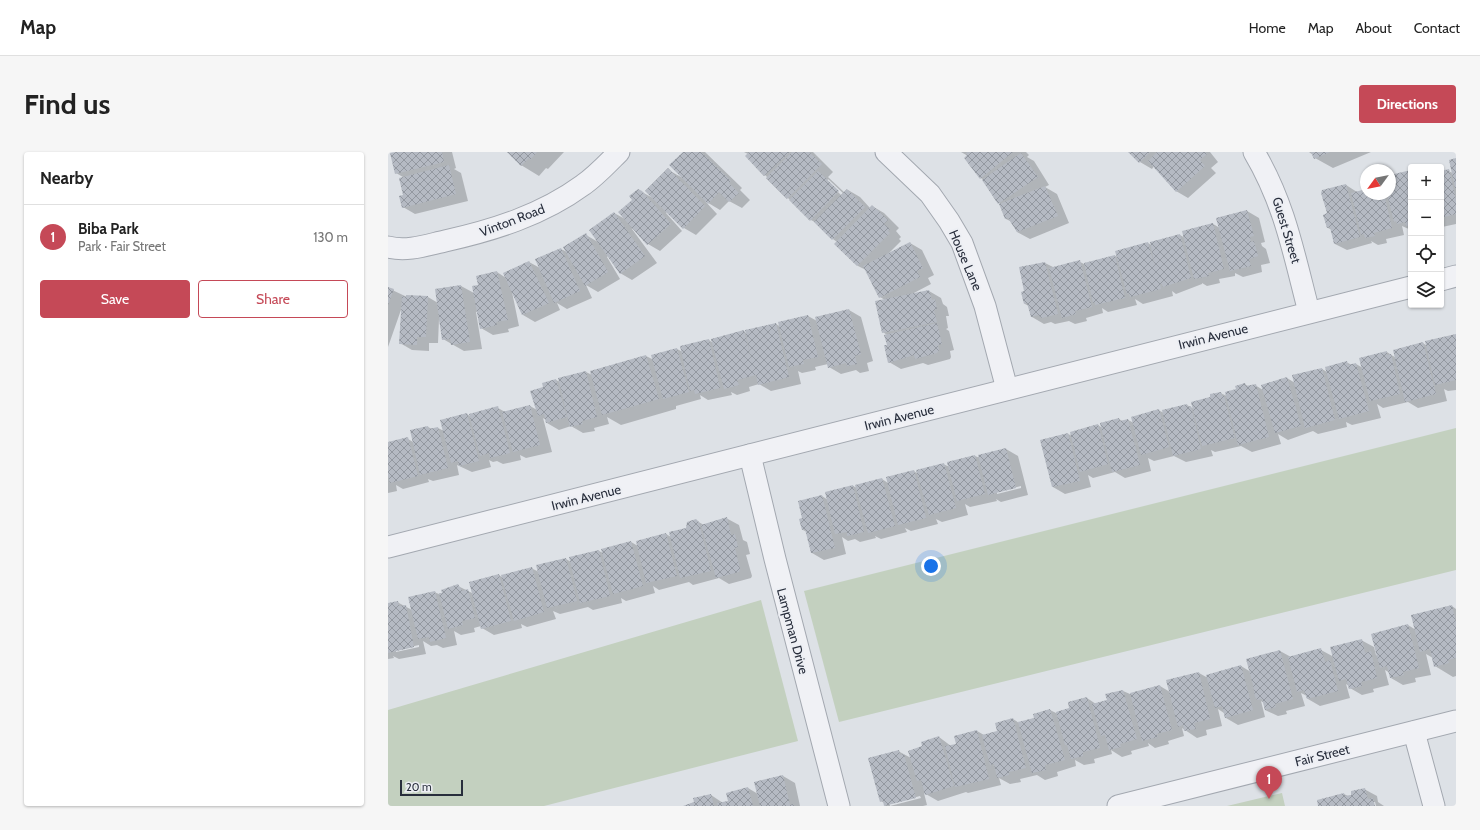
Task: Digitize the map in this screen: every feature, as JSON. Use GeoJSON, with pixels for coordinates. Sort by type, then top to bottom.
{"type":"FeatureCollection","features":[{"type":"Feature","properties":{"kind":"street","name":"Vinton Road"},"geometry":{"type":"LineString","coordinates":[[388,247],[397,249],[415,248],[473,234],[520,219],[544,209],[582,186],[619,152]]}},
{"type":"Feature","properties":{"kind":"street","name":"House Lane"},"geometry":{"type":"LineString","coordinates":[[886,152],[930,194],[962,243],[985,306],[1007,389]]}},
{"type":"Feature","properties":{"kind":"street","name":"Guest Street"},"geometry":{"type":"LineString","coordinates":[[1254,152],[1270,181],[1286,222],[1309,312]]}},
{"type":"Feature","properties":{"kind":"street"},"geometry":{"type":"LineString","coordinates":[[1444,279],[1456,276]]}},
{"type":"Feature","properties":{"kind":"street","name":"Irwin Avenue"},"geometry":{"type":"LineString","coordinates":[[388,547],[1408,288]]}},
{"type":"Feature","properties":{"kind":"street","name":"Lampman Drive"},"geometry":{"type":"LineString","coordinates":[[750,455],[838,806]]}},
{"type":"Feature","properties":{"kind":"street","name":"Fair Street"},"geometry":{"type":"LineString","coordinates":[[1118,806],[1456,721]]}},
{"type":"Feature","properties":{"kind":"street"},"geometry":{"type":"LineString","coordinates":[[1414,732],[1434,806]]}},
{"type":"Feature","properties":{"kind":"green space"},"geometry":{"type":"Polygon","coordinates":[[[1456,428],[1456,570],[839,722],[804,591],[1456,428]]]}},
{"type":"Feature","properties":{"kind":"green space"},"geometry":{"type":"Polygon","coordinates":[[[761,600],[798,741],[544,806],[388,806],[388,710],[761,600]]]}},
{"type":"Feature","properties":{"kind":"green space"},"geometry":{"type":"Polygon","coordinates":[[[1282,793],[1285,806],[1227,806],[1282,793]]]}},
{"type":"Feature","properties":{"kind":"building"},"geometry":{"type":"Polygon","coordinates":[[[442,152],[444,162],[395,174],[390,153],[442,152]]]}},
{"type":"Feature","properties":{"kind":"building"},"geometry":{"type":"Polygon","coordinates":[[[507,152],[537,152],[530,160],[529,158],[521,166],[507,152]]]}},
{"type":"Feature","properties":{"kind":"building"},"geometry":{"type":"Polygon","coordinates":[[[683,152],[701,152],[731,181],[729,183],[739,193],[729,202],[719,192],[708,204],[669,165],[683,152]]]}},
{"type":"Feature","properties":{"kind":"building"},"geometry":{"type":"Polygon","coordinates":[[[749,152],[790,152],[764,176],[745,156],[749,152]]]}},
{"type":"Feature","properties":{"kind":"building"},"geometry":{"type":"Polygon","coordinates":[[[792,152],[809,152],[822,164],[787,199],[766,178],[792,152]]]}},
{"type":"Feature","properties":{"kind":"building"},"geometry":{"type":"Polygon","coordinates":[[[967,152],[1013,152],[980,179],[964,158],[967,155],[967,152]]]}},
{"type":"Feature","properties":{"kind":"building"},"geometry":{"type":"Polygon","coordinates":[[[1128,152],[1150,152],[1139,163],[1128,152]]]}},
{"type":"Feature","properties":{"kind":"building"},"geometry":{"type":"Polygon","coordinates":[[[1157,152],[1205,152],[1207,154],[1200,160],[1205,166],[1176,192],[1148,161],[1157,152]]]}},
{"type":"Feature","properties":{"kind":"building"},"geometry":{"type":"Polygon","coordinates":[[[1311,152],[1330,152],[1314,159],[1311,152]]]}},
{"type":"Feature","properties":{"kind":"building"},"geometry":{"type":"Polygon","coordinates":[[[1021,153],[1038,177],[998,204],[982,180],[1021,153]]]}},
{"type":"Feature","properties":{"kind":"building"},"geometry":{"type":"Polygon","coordinates":[[[1456,158],[1456,188],[1455,188],[1449,160],[1456,158]]]}},
{"type":"Feature","properties":{"kind":"building"},"geometry":{"type":"Polygon","coordinates":[[[449,165],[456,194],[402,208],[399,196],[403,195],[399,178],[449,165]]]}},
{"type":"Feature","properties":{"kind":"building"},"geometry":{"type":"Polygon","coordinates":[[[668,168],[705,206],[683,229],[645,191],[668,168]]]}},
{"type":"Feature","properties":{"kind":"building"},"geometry":{"type":"Polygon","coordinates":[[[1449,169],[1456,200],[1456,214],[1444,217],[1444,200],[1444,170],[1449,169]]]}},
{"type":"Feature","properties":{"kind":"building"},"geometry":{"type":"Polygon","coordinates":[[[818,171],[839,191],[810,221],[789,200],[818,171]]]}},
{"type":"Feature","properties":{"kind":"building"},"geometry":{"type":"Polygon","coordinates":[[[1408,171],[1408,226],[1406,226],[1405,222],[1397,224],[1396,221],[1394,222],[1388,200],[1396,200],[1396,174],[1408,171]]]}},
{"type":"Feature","properties":{"kind":"building"},"geometry":{"type":"Polygon","coordinates":[[[1346,184],[1360,237],[1334,244],[1330,227],[1327,228],[1323,215],[1327,213],[1321,193],[1322,190],[1346,184]]]}},
{"type":"Feature","properties":{"kind":"building"},"geometry":{"type":"Polygon","coordinates":[[[1045,186],[1058,216],[1017,232],[1008,218],[1005,219],[999,204],[1045,186]]]}},
{"type":"Feature","properties":{"kind":"building"},"geometry":{"type":"Polygon","coordinates":[[[638,189],[642,191],[671,224],[647,245],[618,212],[632,200],[629,196],[638,189]]]}},
{"type":"Feature","properties":{"kind":"building"},"geometry":{"type":"Polygon","coordinates":[[[847,189],[865,207],[832,240],[814,222],[847,189]]]}},
{"type":"Feature","properties":{"kind":"building"},"geometry":{"type":"Polygon","coordinates":[[[1360,191],[1360,200],[1385,200],[1392,228],[1374,233],[1375,236],[1365,238],[1364,234],[1361,235],[1351,193],[1360,191]]]}},
{"type":"Feature","properties":{"kind":"building"},"geometry":{"type":"Polygon","coordinates":[[[872,205],[888,220],[884,224],[890,229],[888,231],[890,233],[857,266],[834,244],[872,205]]]}},
{"type":"Feature","properties":{"kind":"building"},"geometry":{"type":"Polygon","coordinates":[[[1247,210],[1254,236],[1250,237],[1251,242],[1254,241],[1258,256],[1249,259],[1251,266],[1230,271],[1216,218],[1247,210]]]}},
{"type":"Feature","properties":{"kind":"building"},"geometry":{"type":"Polygon","coordinates":[[[614,212],[645,256],[620,274],[589,230],[614,212]]]}},
{"type":"Feature","properties":{"kind":"building"},"geometry":{"type":"Polygon","coordinates":[[[1213,223],[1224,269],[1208,273],[1209,276],[1194,279],[1182,231],[1213,223]]]}},
{"type":"Feature","properties":{"kind":"building"},"geometry":{"type":"Polygon","coordinates":[[[586,233],[608,272],[585,286],[563,247],[586,233]]]}},
{"type":"Feature","properties":{"kind":"building"},"geometry":{"type":"Polygon","coordinates":[[[1180,234],[1191,278],[1163,287],[1162,284],[1160,284],[1161,289],[1130,297],[1129,293],[1127,294],[1115,251],[1148,242],[1155,267],[1150,242],[1180,234]]]}},
{"type":"Feature","properties":{"kind":"building"},"geometry":{"type":"Polygon","coordinates":[[[910,242],[923,268],[917,271],[920,277],[879,298],[863,266],[910,242]]]}},
{"type":"Feature","properties":{"kind":"building"},"geometry":{"type":"Polygon","coordinates":[[[561,248],[580,291],[554,303],[535,259],[561,248]]]}},
{"type":"Feature","properties":{"kind":"building"},"geometry":{"type":"Polygon","coordinates":[[[1115,255],[1125,298],[1095,305],[1095,302],[1093,303],[1084,263],[1115,255]]]}},
{"type":"Feature","properties":{"kind":"building"},"geometry":{"type":"Polygon","coordinates":[[[1080,260],[1092,307],[1075,311],[1076,314],[1062,318],[1049,268],[1080,260]]]}},
{"type":"Feature","properties":{"kind":"building"},"geometry":{"type":"Polygon","coordinates":[[[529,261],[549,303],[522,315],[503,273],[529,261]]]}},
{"type":"Feature","properties":{"kind":"building"},"geometry":{"type":"Polygon","coordinates":[[[1045,262],[1058,314],[1042,318],[1038,315],[1031,317],[1027,303],[1024,304],[1021,292],[1024,291],[1019,267],[1045,262]]]}},
{"type":"Feature","properties":{"kind":"building"},"geometry":{"type":"Polygon","coordinates":[[[497,271],[508,320],[496,322],[497,325],[480,329],[472,286],[478,285],[476,276],[497,271]]]}},
{"type":"Feature","properties":{"kind":"building"},"geometry":{"type":"Polygon","coordinates":[[[461,285],[470,342],[451,345],[450,339],[442,340],[435,289],[461,285]]]}},
{"type":"Feature","properties":{"kind":"building"},"geometry":{"type":"Polygon","coordinates":[[[388,287],[394,289],[388,305],[388,287]]]}},
{"type":"Feature","properties":{"kind":"building"},"geometry":{"type":"Polygon","coordinates":[[[929,290],[932,300],[935,299],[937,309],[934,310],[937,322],[882,333],[875,301],[929,290]]]}},
{"type":"Feature","properties":{"kind":"building"},"geometry":{"type":"Polygon","coordinates":[[[406,295],[428,296],[426,337],[417,337],[417,345],[399,344],[402,296],[406,297],[406,295]]]}},
{"type":"Feature","properties":{"kind":"building"},"geometry":{"type":"Polygon","coordinates":[[[849,309],[861,354],[855,356],[857,364],[847,366],[846,363],[828,368],[815,317],[849,309]]]}},
{"type":"Feature","properties":{"kind":"building"},"geometry":{"type":"Polygon","coordinates":[[[808,315],[818,357],[803,360],[804,364],[789,367],[778,322],[808,315]]]}},
{"type":"Feature","properties":{"kind":"building"},"geometry":{"type":"Polygon","coordinates":[[[776,323],[789,377],[758,385],[756,375],[737,380],[739,385],[724,389],[711,339],[744,330],[752,363],[745,330],[776,323]]]}},
{"type":"Feature","properties":{"kind":"building"},"geometry":{"type":"Polygon","coordinates":[[[937,323],[942,344],[938,345],[939,350],[937,353],[915,359],[914,355],[888,363],[884,345],[887,345],[884,335],[937,323]]]}},
{"type":"Feature","properties":{"kind":"building"},"geometry":{"type":"Polygon","coordinates":[[[1456,334],[1456,380],[1435,385],[1425,341],[1456,334]]]}},
{"type":"Feature","properties":{"kind":"building"},"geometry":{"type":"Polygon","coordinates":[[[709,339],[720,388],[695,394],[694,390],[690,391],[680,346],[709,339]]]}},
{"type":"Feature","properties":{"kind":"building"},"geometry":{"type":"Polygon","coordinates":[[[1423,342],[1436,394],[1405,402],[1393,350],[1423,342]]]}},
{"type":"Feature","properties":{"kind":"building"},"geometry":{"type":"Polygon","coordinates":[[[677,348],[689,392],[663,399],[651,355],[677,348]]]}},
{"type":"Feature","properties":{"kind":"building"},"geometry":{"type":"Polygon","coordinates":[[[1387,351],[1387,355],[1391,354],[1400,394],[1370,401],[1359,358],[1387,351]]]}},
{"type":"Feature","properties":{"kind":"building"},"geometry":{"type":"Polygon","coordinates":[[[646,355],[659,399],[602,415],[590,371],[646,355]]]}},
{"type":"Feature","properties":{"kind":"building"},"geometry":{"type":"Polygon","coordinates":[[[1347,361],[1348,365],[1356,363],[1369,411],[1339,419],[1325,367],[1347,361]]]}},
{"type":"Feature","properties":{"kind":"building"},"geometry":{"type":"Polygon","coordinates":[[[1322,368],[1335,420],[1305,428],[1292,375],[1322,368]]]}},
{"type":"Feature","properties":{"kind":"building"},"geometry":{"type":"Polygon","coordinates":[[[586,371],[597,417],[582,421],[583,424],[570,427],[558,378],[586,371]]]}},
{"type":"Feature","properties":{"kind":"building"},"geometry":{"type":"Polygon","coordinates":[[[1287,377],[1301,426],[1275,433],[1261,385],[1287,377]]]}},
{"type":"Feature","properties":{"kind":"building"},"geometry":{"type":"Polygon","coordinates":[[[556,379],[567,417],[546,423],[544,414],[538,416],[530,391],[543,387],[542,383],[556,379]]]}},
{"type":"Feature","properties":{"kind":"building"},"geometry":{"type":"Polygon","coordinates":[[[1245,383],[1246,386],[1256,384],[1269,437],[1238,445],[1225,392],[1236,389],[1235,386],[1245,383]]]}},
{"type":"Feature","properties":{"kind":"building"},"geometry":{"type":"Polygon","coordinates":[[[1221,392],[1222,396],[1224,396],[1235,438],[1202,446],[1191,402],[1210,397],[1210,394],[1221,392]]]}},
{"type":"Feature","properties":{"kind":"building"},"geometry":{"type":"Polygon","coordinates":[[[1187,404],[1188,407],[1191,406],[1201,449],[1173,456],[1162,410],[1187,404]]]}},
{"type":"Feature","properties":{"kind":"building"},"geometry":{"type":"Polygon","coordinates":[[[530,405],[540,445],[513,452],[502,412],[530,405]]]}},
{"type":"Feature","properties":{"kind":"building"},"geometry":{"type":"Polygon","coordinates":[[[498,406],[510,453],[490,458],[489,453],[480,456],[469,414],[498,406]]]}},
{"type":"Feature","properties":{"kind":"building"},"geometry":{"type":"Polygon","coordinates":[[[1159,409],[1169,447],[1141,455],[1131,417],[1159,409]]]}},
{"type":"Feature","properties":{"kind":"building"},"geometry":{"type":"Polygon","coordinates":[[[467,413],[479,461],[459,466],[458,461],[451,463],[440,420],[467,413]]]}},
{"type":"Feature","properties":{"kind":"building"},"geometry":{"type":"Polygon","coordinates":[[[1119,418],[1120,421],[1128,419],[1140,465],[1112,472],[1100,423],[1119,418]]]}},
{"type":"Feature","properties":{"kind":"building"},"geometry":{"type":"Polygon","coordinates":[[[1098,424],[1108,464],[1080,472],[1070,432],[1098,424]]]}},
{"type":"Feature","properties":{"kind":"building"},"geometry":{"type":"Polygon","coordinates":[[[428,426],[429,429],[438,427],[448,468],[420,475],[410,430],[428,426]]]}},
{"type":"Feature","properties":{"kind":"building"},"geometry":{"type":"Polygon","coordinates":[[[1068,433],[1080,481],[1052,487],[1040,440],[1068,433]]]}},
{"type":"Feature","properties":{"kind":"building"},"geometry":{"type":"Polygon","coordinates":[[[408,437],[418,476],[390,483],[388,475],[388,442],[408,437]]]}},
{"type":"Feature","properties":{"kind":"building"},"geometry":{"type":"Polygon","coordinates":[[[1006,448],[1016,488],[988,495],[978,455],[1006,448]]]}},
{"type":"Feature","properties":{"kind":"building"},"geometry":{"type":"Polygon","coordinates":[[[975,455],[985,494],[957,501],[947,462],[975,455]]]}},
{"type":"Feature","properties":{"kind":"building"},"geometry":{"type":"Polygon","coordinates":[[[944,463],[956,508],[929,515],[916,470],[944,463]]]}},
{"type":"Feature","properties":{"kind":"building"},"geometry":{"type":"Polygon","coordinates":[[[914,470],[926,518],[898,525],[886,477],[914,470]]]}},
{"type":"Feature","properties":{"kind":"building"},"geometry":{"type":"Polygon","coordinates":[[[882,478],[895,526],[868,533],[855,485],[882,478]]]}},
{"type":"Feature","properties":{"kind":"building"},"geometry":{"type":"Polygon","coordinates":[[[853,485],[864,532],[847,536],[847,532],[835,534],[825,492],[853,485]]]}},
{"type":"Feature","properties":{"kind":"building"},"geometry":{"type":"Polygon","coordinates":[[[822,495],[835,548],[811,553],[805,529],[802,530],[799,519],[802,518],[798,501],[822,495]]]}},
{"type":"Feature","properties":{"kind":"building"},"geometry":{"type":"Polygon","coordinates":[[[727,517],[731,535],[735,534],[738,547],[735,548],[740,569],[739,572],[716,578],[701,525],[727,517]]]}},
{"type":"Feature","properties":{"kind":"building"},"geometry":{"type":"Polygon","coordinates":[[[696,519],[699,522],[711,571],[680,578],[669,532],[686,528],[687,522],[696,519]]]}},
{"type":"Feature","properties":{"kind":"building"},"geometry":{"type":"Polygon","coordinates":[[[666,533],[677,576],[646,583],[636,541],[666,533]]]}},
{"type":"Feature","properties":{"kind":"building"},"geometry":{"type":"Polygon","coordinates":[[[631,541],[643,586],[613,594],[601,549],[631,541]]]}},
{"type":"Feature","properties":{"kind":"building"},"geometry":{"type":"Polygon","coordinates":[[[599,550],[610,596],[580,603],[569,557],[599,550]]]}},
{"type":"Feature","properties":{"kind":"building"},"geometry":{"type":"Polygon","coordinates":[[[566,558],[577,601],[547,608],[536,565],[566,558]]]}},
{"type":"Feature","properties":{"kind":"building"},"geometry":{"type":"Polygon","coordinates":[[[532,567],[544,612],[514,621],[501,575],[532,567]]]}},
{"type":"Feature","properties":{"kind":"building"},"geometry":{"type":"Polygon","coordinates":[[[499,574],[511,621],[481,629],[469,582],[499,574]]]}},
{"type":"Feature","properties":{"kind":"building"},"geometry":{"type":"Polygon","coordinates":[[[458,584],[462,591],[468,589],[475,618],[462,621],[463,625],[448,629],[439,593],[442,593],[441,590],[458,584]]]}},
{"type":"Feature","properties":{"kind":"building"},"geometry":{"type":"Polygon","coordinates":[[[435,591],[446,638],[430,642],[429,637],[418,639],[408,597],[435,591]]]}},
{"type":"Feature","properties":{"kind":"building"},"geometry":{"type":"Polygon","coordinates":[[[398,601],[399,606],[406,605],[414,647],[388,653],[388,603],[398,601]]]}},
{"type":"Feature","properties":{"kind":"building"},"geometry":{"type":"Polygon","coordinates":[[[1452,605],[1456,622],[1456,658],[1448,660],[1449,663],[1434,667],[1430,649],[1420,652],[1411,615],[1452,605]]]}},
{"type":"Feature","properties":{"kind":"building"},"geometry":{"type":"Polygon","coordinates":[[[1408,624],[1419,668],[1403,672],[1404,675],[1390,678],[1387,666],[1380,668],[1371,634],[1408,624]]]}},
{"type":"Feature","properties":{"kind":"building"},"geometry":{"type":"Polygon","coordinates":[[[1362,639],[1365,653],[1371,651],[1377,678],[1361,682],[1362,686],[1349,689],[1346,679],[1339,681],[1330,647],[1362,639]]]}},
{"type":"Feature","properties":{"kind":"building"},"geometry":{"type":"Polygon","coordinates":[[[1321,648],[1325,662],[1330,660],[1338,691],[1307,699],[1304,690],[1297,692],[1288,657],[1321,648]]]}},
{"type":"Feature","properties":{"kind":"building"},"geometry":{"type":"Polygon","coordinates":[[[1280,650],[1293,699],[1275,704],[1276,707],[1265,710],[1262,699],[1257,700],[1255,697],[1246,659],[1280,650]]]}},
{"type":"Feature","properties":{"kind":"building"},"geometry":{"type":"Polygon","coordinates":[[[1241,665],[1253,710],[1225,718],[1222,706],[1215,708],[1206,675],[1241,665]]]}},
{"type":"Feature","properties":{"kind":"building"},"geometry":{"type":"Polygon","coordinates":[[[1199,672],[1210,719],[1194,723],[1196,729],[1184,731],[1183,725],[1178,727],[1166,680],[1199,672]]]}},
{"type":"Feature","properties":{"kind":"building"},"geometry":{"type":"Polygon","coordinates":[[[1160,685],[1172,730],[1156,734],[1158,737],[1142,741],[1130,693],[1160,685]]]}},
{"type":"Feature","properties":{"kind":"building"},"geometry":{"type":"Polygon","coordinates":[[[1123,690],[1137,739],[1120,744],[1121,747],[1109,750],[1105,735],[1101,736],[1092,704],[1107,700],[1105,694],[1123,690]]]}},
{"type":"Feature","properties":{"kind":"building"},"geometry":{"type":"Polygon","coordinates":[[[1087,697],[1100,748],[1083,752],[1083,756],[1071,759],[1067,745],[1065,745],[1056,712],[1069,708],[1068,702],[1087,697]]]}},
{"type":"Feature","properties":{"kind":"building"},"geometry":{"type":"Polygon","coordinates":[[[1050,709],[1065,760],[1045,765],[1046,770],[1032,773],[1018,722],[1034,718],[1033,714],[1050,709]]]}},
{"type":"Feature","properties":{"kind":"building"},"geometry":{"type":"Polygon","coordinates":[[[1013,718],[1026,768],[1009,772],[1009,775],[997,778],[994,764],[990,765],[982,735],[997,731],[995,723],[1013,718]]]}},
{"type":"Feature","properties":{"kind":"building"},"geometry":{"type":"Polygon","coordinates":[[[977,730],[989,779],[955,787],[945,746],[956,744],[954,736],[977,730]]]}},
{"type":"Feature","properties":{"kind":"building"},"geometry":{"type":"Polygon","coordinates":[[[939,736],[954,786],[925,795],[921,780],[917,781],[908,751],[922,746],[921,742],[939,736]]]}},
{"type":"Feature","properties":{"kind":"building"},"geometry":{"type":"Polygon","coordinates":[[[899,750],[900,755],[904,754],[916,798],[884,806],[883,801],[880,802],[868,758],[899,750]]]}},
{"type":"Feature","properties":{"kind":"building"},"geometry":{"type":"Polygon","coordinates":[[[783,775],[790,805],[793,804],[794,806],[760,806],[754,782],[783,775]]]}},
{"type":"Feature","properties":{"kind":"building"},"geometry":{"type":"Polygon","coordinates":[[[748,787],[753,806],[718,806],[717,803],[728,801],[726,793],[748,787]]]}},
{"type":"Feature","properties":{"kind":"building"},"geometry":{"type":"Polygon","coordinates":[[[1365,788],[1368,799],[1373,798],[1375,806],[1318,806],[1317,800],[1344,793],[1345,796],[1351,795],[1351,791],[1365,788]]]}},
{"type":"Feature","properties":{"kind":"building"},"geometry":{"type":"Polygon","coordinates":[[[711,794],[714,806],[683,806],[694,802],[693,798],[711,794]]]}},
{"type":"Feature","properties":{"kind":"place","name":"Biba Park"},"geometry":{"type":"Point","coordinates":[1269,799]}}]}
